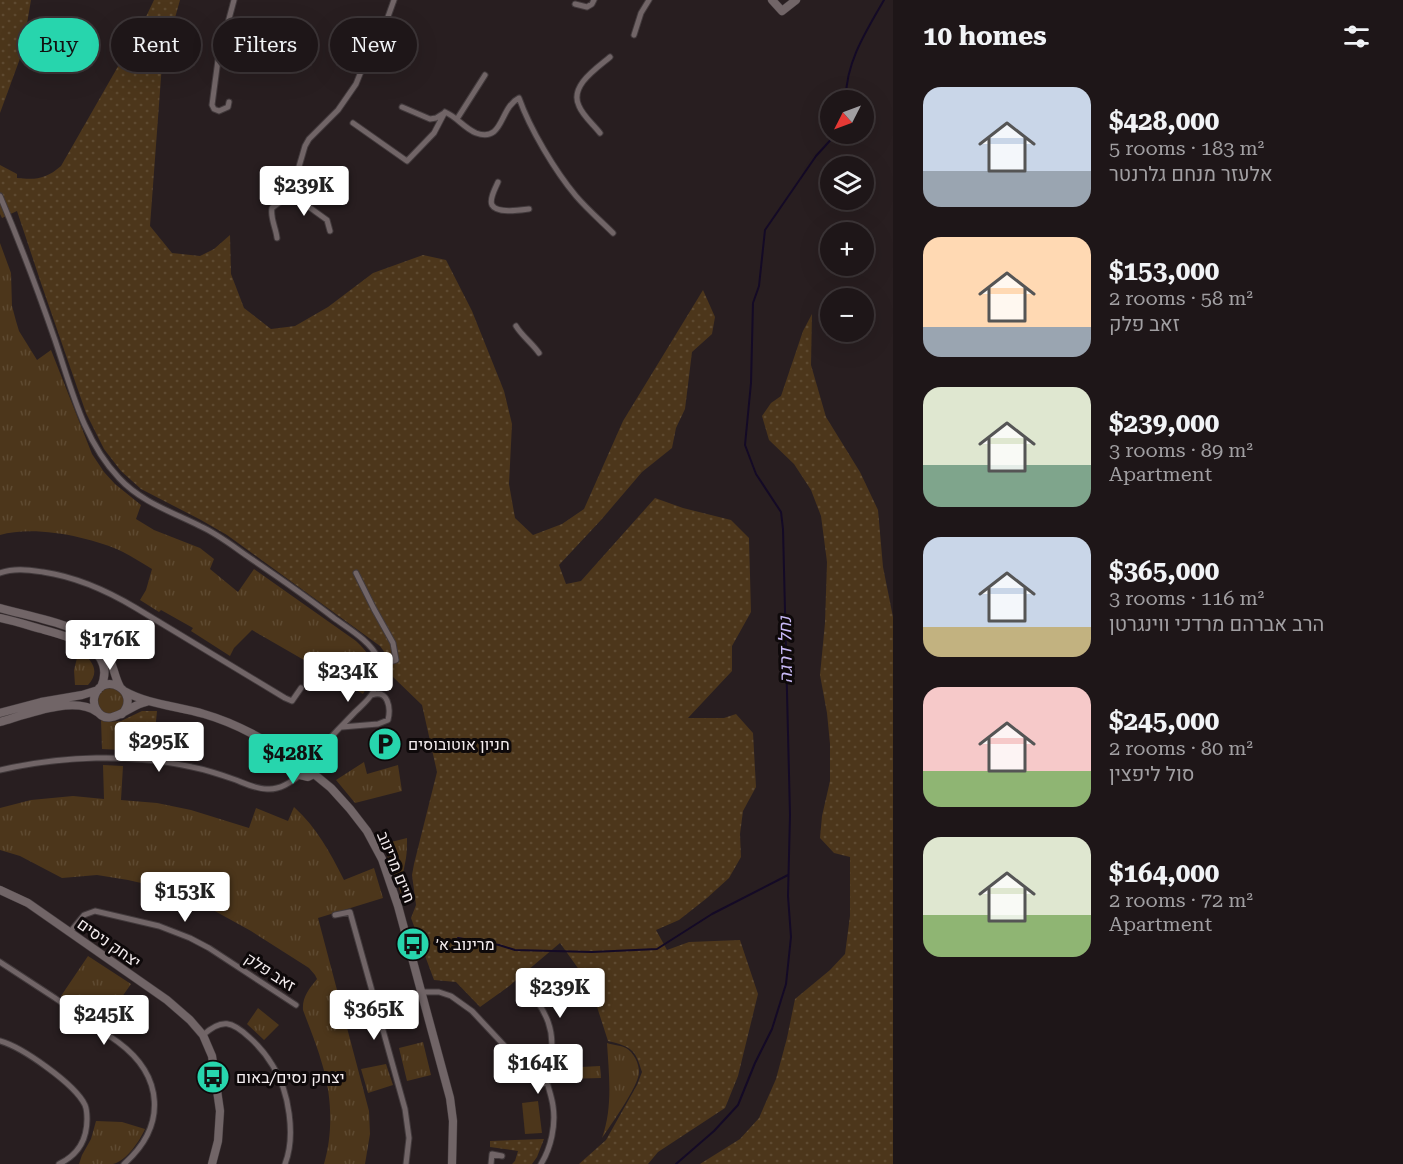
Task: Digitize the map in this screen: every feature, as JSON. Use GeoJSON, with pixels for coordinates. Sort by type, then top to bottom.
{"type":"FeatureCollection","features":[{"type":"Feature","properties":{"kind":"street"},"geometry":{"type":"LineString","coordinates":[[229,102],[228,107],[219,111],[212,105],[218,60],[234,0]]}},
{"type":"Feature","properties":{"kind":"street"},"geometry":{"type":"LineString","coordinates":[[277,238],[271,214],[272,208],[291,194],[309,139],[338,110],[356,84],[364,64],[380,39],[394,0]]}},
{"type":"Feature","properties":{"kind":"street"},"geometry":{"type":"LineString","coordinates":[[575,4],[587,7],[594,0]]}},
{"type":"Feature","properties":{"kind":"street"},"geometry":{"type":"LineString","coordinates":[[634,35],[641,13],[649,0]]}},
{"type":"Feature","properties":{"kind":"street"},"geometry":{"type":"LineString","coordinates":[[772,0],[782,11],[796,0]]}},
{"type":"Feature","properties":{"kind":"street"},"geometry":{"type":"LineString","coordinates":[[600,133],[579,107],[576,99],[589,75],[610,57]]}},
{"type":"Feature","properties":{"kind":"street"},"geometry":{"type":"LineString","coordinates":[[457,119],[485,75]]}},
{"type":"Feature","properties":{"kind":"street"},"geometry":{"type":"LineString","coordinates":[[445,112],[479,134],[491,134],[500,124],[508,106],[519,98],[530,124],[559,175],[577,197],[613,233]]}},
{"type":"Feature","properties":{"kind":"street"},"geometry":{"type":"LineString","coordinates":[[402,106],[430,119],[445,112]]}},
{"type":"Feature","properties":{"kind":"street"},"geometry":{"type":"LineString","coordinates":[[353,123],[407,161],[434,133],[445,112]]}},
{"type":"Feature","properties":{"kind":"street"},"geometry":{"type":"LineString","coordinates":[[498,182],[492,205],[507,211],[529,209]]}},
{"type":"Feature","properties":{"kind":"street"},"geometry":{"type":"LineString","coordinates":[[291,194],[327,220],[330,231]]}},
{"type":"Feature","properties":{"kind":"street"},"geometry":{"type":"LineString","coordinates":[[0,196],[42,303],[75,402],[91,439],[110,469],[121,481],[146,499],[218,536],[300,592],[367,644],[378,658],[380,665],[378,681],[372,695],[323,745],[313,760]]}},
{"type":"Feature","properties":{"kind":"street"},"geometry":{"type":"LineString","coordinates":[[516,326],[539,353]]}},
{"type":"Feature","properties":{"kind":"street"},"geometry":{"type":"LineString","coordinates":[[0,573],[12,570],[35,571],[80,580],[113,594],[285,698],[292,700],[301,688]]}},
{"type":"Feature","properties":{"kind":"street"},"geometry":{"type":"LineString","coordinates":[[356,573],[393,643],[396,660],[380,665]]}},
{"type":"Feature","properties":{"kind":"street"},"geometry":{"type":"LineString","coordinates":[[0,608],[67,626],[92,637],[109,656],[128,700],[122,714]]}},
{"type":"Feature","properties":{"kind":"street"},"geometry":{"type":"LineString","coordinates":[[0,618],[65,635],[87,645],[98,656],[104,669],[103,681],[95,694],[94,703],[100,714]]}},
{"type":"Feature","properties":{"kind":"street"},"geometry":{"type":"LineString","coordinates":[[0,713],[41,702],[82,695],[108,684],[151,702],[182,708],[232,723],[299,761]]}},
{"type":"Feature","properties":{"kind":"street"},"geometry":{"type":"LineString","coordinates":[[340,728],[378,724],[388,720],[390,706],[387,700],[381,694],[372,695]]}},
{"type":"Feature","properties":{"kind":"street"},"geometry":{"type":"LineString","coordinates":[[0,722],[43,710],[75,706],[92,708],[111,718],[122,714],[138,703],[151,702]]}},
{"type":"Feature","properties":{"kind":"street"},"geometry":{"type":"LineString","coordinates":[[0,770],[71,760],[130,759],[192,767],[270,790],[277,789],[300,775],[308,777],[315,774],[316,766],[313,760],[306,758],[299,761]]}},
{"type":"Feature","properties":{"kind":"street"},"geometry":{"type":"LineString","coordinates":[[299,761],[297,769],[300,775]]}},
{"type":"Feature","properties":{"kind":"street","name":"חיים מרינוב"},"geometry":{"type":"LineString","coordinates":[[315,774],[331,788],[367,831],[377,849],[394,893],[450,1098],[453,1121],[452,1164]]}},
{"type":"Feature","properties":{"kind":"street","name":"יצחק ניסים"},"geometry":{"type":"LineString","coordinates":[[0,890],[28,903],[167,1000],[203,1035],[212,1056],[220,1111],[218,1141],[212,1164]]}},
{"type":"Feature","properties":{"kind":"street","name":"זאב פלק"},"geometry":{"type":"LineString","coordinates":[[70,932],[84,915],[95,911],[154,924],[175,931],[209,948],[296,1005]]}},
{"type":"Feature","properties":{"kind":"street"},"geometry":{"type":"LineString","coordinates":[[335,915],[350,912],[405,1109],[409,1138],[406,1164]]}},
{"type":"Feature","properties":{"kind":"street"},"geometry":{"type":"LineString","coordinates":[[0,962],[128,1049],[140,1063],[150,1081],[155,1109],[154,1117],[144,1142],[124,1164]]}},
{"type":"Feature","properties":{"kind":"street"},"geometry":{"type":"LineString","coordinates":[[525,985],[542,1006],[547,1017],[552,1044],[552,1055],[548,1065]]}},
{"type":"Feature","properties":{"kind":"street"},"geometry":{"type":"LineString","coordinates":[[422,992],[440,992],[451,996],[472,1011],[537,1083],[547,1082],[552,1074],[548,1065],[542,1062],[532,1066],[530,1073]]}},
{"type":"Feature","properties":{"kind":"street"},"geometry":{"type":"LineString","coordinates":[[203,1035],[216,1025],[228,1023],[235,1026],[255,1042],[274,1066],[281,1082],[289,1119],[290,1141],[285,1164]]}},
{"type":"Feature","properties":{"kind":"street"},"geometry":{"type":"LineString","coordinates":[[0,1041],[16,1047],[48,1069],[75,1093],[86,1108],[85,1138],[64,1163]]}},
{"type":"Feature","properties":{"kind":"street"},"geometry":{"type":"LineString","coordinates":[[541,1164],[549,1144],[554,1117],[554,1106],[547,1082]]}},
{"type":"Feature","properties":{"kind":"street"},"geometry":{"type":"LineString","coordinates":[[491,1164],[492,1154],[502,1156]]}},
{"type":"Feature","properties":{"kind":"green space"},"geometry":{"type":"Polygon","coordinates":[[[0,0],[31,0],[28,18],[18,18],[18,64],[0,113],[0,0]]]}},
{"type":"Feature","properties":{"kind":"green space"},"geometry":{"type":"Polygon","coordinates":[[[154,0],[180,0],[175,18],[145,18],[154,0]]]}},
{"type":"Feature","properties":{"kind":"green space"},"geometry":{"type":"Polygon","coordinates":[[[115,72],[161,72],[150,226],[172,253],[200,256],[214,249],[230,235],[231,274],[244,308],[271,329],[295,326],[328,307],[373,273],[423,255],[446,260],[472,311],[504,391],[512,424],[509,484],[515,518],[533,535],[562,524],[584,509],[623,421],[703,290],[715,317],[712,334],[692,352],[685,409],[676,428],[672,448],[642,472],[559,565],[566,584],[581,581],[655,498],[683,508],[731,520],[749,538],[751,612],[732,646],[732,671],[688,718],[724,718],[736,714],[753,733],[756,787],[743,811],[740,834],[741,857],[729,878],[707,898],[679,920],[656,930],[667,950],[689,942],[740,940],[758,994],[738,1076],[725,1108],[658,1152],[648,1164],[579,1164],[606,1140],[642,1072],[631,1050],[608,1041],[590,985],[560,943],[508,987],[480,1007],[456,982],[434,980],[411,918],[416,905],[412,875],[437,772],[422,705],[393,677],[388,657],[380,646],[227,535],[141,489],[121,471],[104,449],[86,413],[17,211],[2,218],[0,214],[0,165],[17,174],[17,178],[30,179],[50,174],[61,166],[115,72]]]}},
{"type":"Feature","properties":{"kind":"green space"},"geometry":{"type":"Polygon","coordinates":[[[0,243],[11,273],[12,306],[19,331],[37,360],[51,350],[92,454],[115,484],[141,505],[136,519],[154,530],[200,548],[214,559],[210,569],[238,592],[254,569],[356,641],[367,654],[372,666],[370,679],[363,694],[252,630],[234,648],[230,656],[191,631],[193,628],[140,600],[146,590],[152,569],[123,552],[63,534],[29,531],[0,535],[0,243]]]}},
{"type":"Feature","properties":{"kind":"green space"},"geometry":{"type":"Polygon","coordinates":[[[812,314],[811,365],[826,417],[860,472],[878,510],[883,567],[893,617],[893,1164],[700,1164],[740,1139],[759,1118],[776,1079],[795,999],[830,970],[845,954],[850,916],[850,857],[834,853],[820,838],[822,816],[830,781],[830,744],[820,675],[827,562],[821,516],[811,490],[794,464],[769,440],[762,416],[771,403],[781,396],[803,331],[812,314]]]}},
{"type":"Feature","properties":{"kind":"green space"},"geometry":{"type":"Polygon","coordinates":[[[79,650],[93,666],[94,675],[88,685],[75,685],[74,670],[79,650]]]}},
{"type":"Feature","properties":{"kind":"green space"},"geometry":{"type":"Polygon","coordinates":[[[111,688],[120,692],[124,701],[120,710],[111,714],[102,710],[98,701],[102,692],[111,688]]]}},
{"type":"Feature","properties":{"kind":"green space"},"geometry":{"type":"Polygon","coordinates":[[[142,711],[157,711],[153,752],[121,751],[121,721],[142,711]]]}},
{"type":"Feature","properties":{"kind":"green space"},"geometry":{"type":"Polygon","coordinates":[[[101,720],[121,721],[121,750],[102,749],[101,720]]]}},
{"type":"Feature","properties":{"kind":"green space"},"geometry":{"type":"Polygon","coordinates":[[[364,762],[367,774],[398,765],[402,791],[355,803],[336,780],[364,762]]]}},
{"type":"Feature","properties":{"kind":"green space"},"geometry":{"type":"Polygon","coordinates":[[[103,765],[123,766],[121,800],[157,803],[191,810],[249,828],[256,808],[288,821],[294,807],[310,823],[344,880],[374,868],[383,898],[318,918],[369,1111],[370,1134],[365,1164],[324,1164],[329,1140],[330,1103],[321,1060],[303,1010],[305,997],[317,979],[309,968],[213,910],[163,888],[97,875],[62,878],[20,856],[0,850],[0,808],[31,800],[73,796],[104,799],[103,765]]]}},
{"type":"Feature","properties":{"kind":"green space"},"geometry":{"type":"Polygon","coordinates":[[[407,838],[403,881],[408,899],[404,902],[383,844],[407,838]]]}},
{"type":"Feature","properties":{"kind":"green space"},"geometry":{"type":"Polygon","coordinates":[[[88,956],[131,984],[103,1024],[61,996],[88,956]]]}},
{"type":"Feature","properties":{"kind":"green space"},"geometry":{"type":"Polygon","coordinates":[[[258,1008],[279,1025],[264,1040],[247,1024],[258,1008]]]}},
{"type":"Feature","properties":{"kind":"green space"},"geometry":{"type":"Polygon","coordinates":[[[423,1042],[431,1075],[407,1081],[399,1048],[423,1042]]]}},
{"type":"Feature","properties":{"kind":"green space"},"geometry":{"type":"Polygon","coordinates":[[[607,1043],[629,1050],[636,1058],[639,1072],[629,1096],[602,1138],[609,1103],[607,1043]]]}},
{"type":"Feature","properties":{"kind":"green space"},"geometry":{"type":"Polygon","coordinates":[[[386,1064],[393,1085],[368,1093],[361,1069],[386,1064]]]}},
{"type":"Feature","properties":{"kind":"green space"},"geometry":{"type":"Polygon","coordinates":[[[600,1066],[601,1078],[562,1079],[562,1068],[600,1066]]]}},
{"type":"Feature","properties":{"kind":"green space"},"geometry":{"type":"Polygon","coordinates":[[[538,1101],[542,1133],[525,1134],[522,1103],[538,1101]]]}},
{"type":"Feature","properties":{"kind":"green space"},"geometry":{"type":"Polygon","coordinates":[[[96,1121],[122,1122],[145,1129],[132,1150],[118,1162],[79,1164],[91,1139],[96,1121]]]}},
{"type":"Feature","properties":{"kind":"green space"},"geometry":{"type":"Polygon","coordinates":[[[544,1139],[532,1164],[512,1164],[518,1151],[490,1147],[490,1141],[544,1139]]]}},
{"type":"Feature","properties":{"kind":"waterway","name":"נחל דרגה"},"geometry":{"type":"LineString","coordinates":[[847,90],[849,74],[858,48],[884,0]]}},
{"type":"Feature","properties":{"kind":"waterway","name":"נחל דרגה"},"geometry":{"type":"LineString","coordinates":[[676,1164],[714,1131],[738,1105],[772,1029],[786,984],[791,937],[788,896],[790,815],[783,529],[781,512],[756,474],[745,445],[751,383],[753,303],[759,286],[765,230],[816,156],[827,144]]}},
{"type":"Feature","properties":{"kind":"waterway"},"geometry":{"type":"LineString","coordinates":[[458,938],[515,950],[592,952],[657,949],[712,914],[788,875]]}},
{"type":"Feature","properties":{"kind":"place","name":"חניון אוטובוסים"},"geometry":{"type":"Point","coordinates":[385,744]}},
{"type":"Feature","properties":{"kind":"place","name":"מרינוב א׳"},"geometry":{"type":"Point","coordinates":[413,944]}},
{"type":"Feature","properties":{"kind":"place","name":"יצחק נסים/באום"},"geometry":{"type":"Point","coordinates":[213,1077]}}]}
